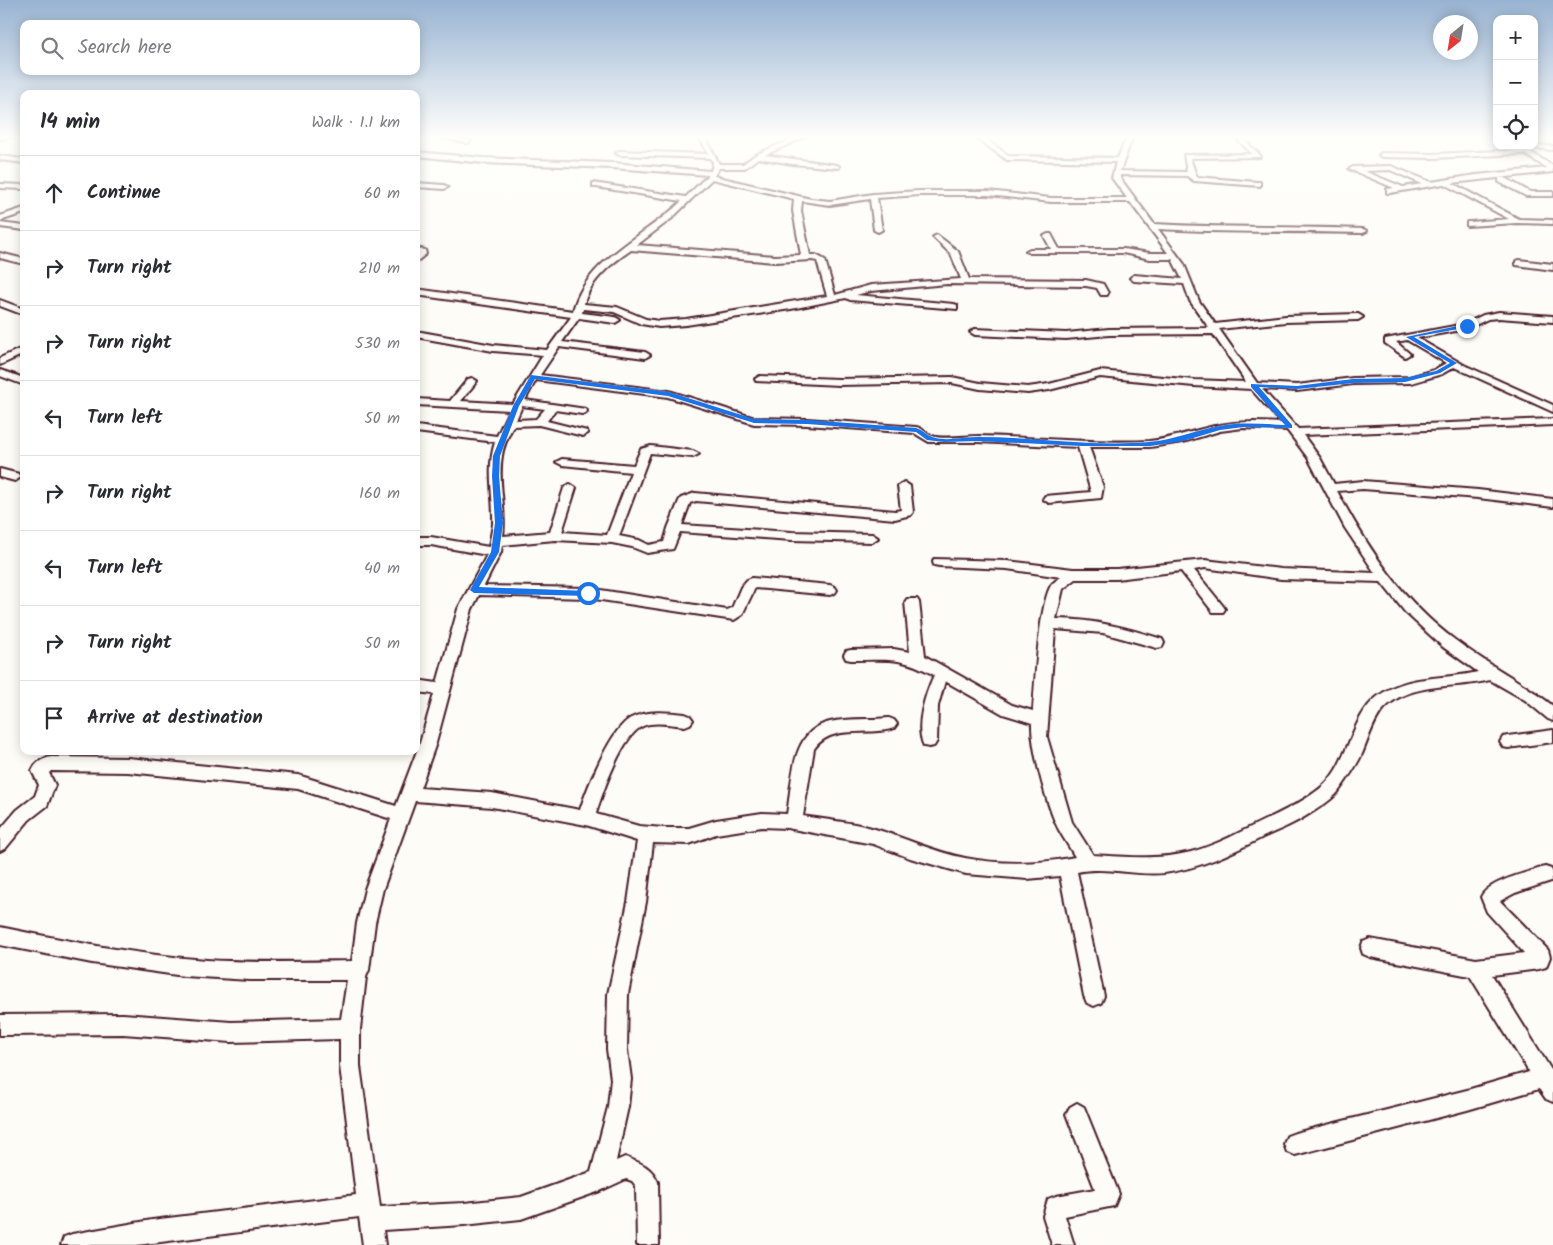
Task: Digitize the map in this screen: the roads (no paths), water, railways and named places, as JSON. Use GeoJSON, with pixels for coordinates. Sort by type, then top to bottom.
{"type":"FeatureCollection","features":[{"type":"Feature","properties":{"kind":"street"},"geometry":{"type":"LineString","coordinates":[[655,194],[687,199]]}},
{"type":"Feature","properties":{"kind":"street"},"geometry":{"type":"LineString","coordinates":[[374,1245],[350,1066],[350,1029],[357,973],[360,970],[366,923],[374,889],[428,743],[465,610],[495,546],[499,523],[495,476],[496,456],[501,440],[518,404],[578,310],[596,274],[669,218],[691,194]]}},
{"type":"Feature","properties":{"kind":"street"},"geometry":{"type":"LineString","coordinates":[[783,194],[830,203],[872,196],[945,194]]}},
{"type":"Feature","properties":{"kind":"street"},"geometry":{"type":"LineString","coordinates":[[998,194],[1051,200],[1132,200]]}},
{"type":"Feature","properties":{"kind":"street"},"geometry":{"type":"LineString","coordinates":[[1128,194],[1180,264],[1194,301],[1254,385],[1314,458],[1351,528],[1385,578],[1416,614],[1448,643],[1492,674],[1530,696],[1553,715]]}},
{"type":"Feature","properties":{"kind":"street"},"geometry":{"type":"LineString","coordinates":[[1467,194],[1517,221]]}},
{"type":"Feature","properties":{"kind":"street"},"geometry":{"type":"LineString","coordinates":[[872,196],[878,230]]}},
{"type":"Feature","properties":{"kind":"street"},"geometry":{"type":"LineString","coordinates":[[798,198],[797,211],[806,257]]}},
{"type":"Feature","properties":{"kind":"street"},"geometry":{"type":"LineString","coordinates":[[0,219],[20,212]]}},
{"type":"Feature","properties":{"kind":"street"},"geometry":{"type":"LineString","coordinates":[[1470,224],[1517,221],[1553,222]]}},
{"type":"Feature","properties":{"kind":"street"},"geometry":{"type":"LineString","coordinates":[[0,225],[20,228]]}},
{"type":"Feature","properties":{"kind":"street"},"geometry":{"type":"LineString","coordinates":[[1151,226],[1218,230],[1266,228],[1363,231]]}},
{"type":"Feature","properties":{"kind":"street"},"geometry":{"type":"LineString","coordinates":[[1048,236],[1056,250]]}},
{"type":"Feature","properties":{"kind":"street"},"geometry":{"type":"LineString","coordinates":[[937,237],[954,253],[966,281]]}},
{"type":"Feature","properties":{"kind":"street"},"geometry":{"type":"LineString","coordinates":[[630,247],[775,260],[806,257],[821,260],[832,298]]}},
{"type":"Feature","properties":{"kind":"street"},"geometry":{"type":"LineString","coordinates":[[1030,251],[1123,251],[1150,256],[1174,256]]}},
{"type":"Feature","properties":{"kind":"street"},"geometry":{"type":"LineString","coordinates":[[0,255],[20,261]]}},
{"type":"Feature","properties":{"kind":"street"},"geometry":{"type":"LineString","coordinates":[[1519,263],[1553,266]]}},
{"type":"Feature","properties":{"kind":"street"},"geometry":{"type":"LineString","coordinates":[[1134,278],[1187,282]]}},
{"type":"Feature","properties":{"kind":"street"},"geometry":{"type":"LineString","coordinates":[[578,310],[604,307],[628,314],[644,322],[659,324],[686,322],[832,298],[871,288],[947,281],[1086,282],[1098,285],[1104,293]]}},
{"type":"Feature","properties":{"kind":"street"},"geometry":{"type":"LineString","coordinates":[[420,292],[578,310],[615,320]]}},
{"type":"Feature","properties":{"kind":"street"},"geometry":{"type":"LineString","coordinates":[[842,296],[954,307]]}},
{"type":"Feature","properties":{"kind":"street"},"geometry":{"type":"LineString","coordinates":[[0,303],[20,310]]}},
{"type":"Feature","properties":{"kind":"street"},"geometry":{"type":"LineString","coordinates":[[1405,354],[1388,341],[1467,326],[1486,317],[1499,315],[1553,319]]}},
{"type":"Feature","properties":{"kind":"street"},"geometry":{"type":"LineString","coordinates":[[976,332],[1066,336],[1109,332],[1215,329],[1286,319],[1358,317]]}},
{"type":"Feature","properties":{"kind":"street"},"geometry":{"type":"LineString","coordinates":[[420,335],[493,348],[553,348],[645,355]]}},
{"type":"Feature","properties":{"kind":"street"},"geometry":{"type":"LineString","coordinates":[[1409,337],[1480,377],[1553,409]]}},
{"type":"Feature","properties":{"kind":"street"},"geometry":{"type":"LineString","coordinates":[[0,362],[20,352]]}},
{"type":"Feature","properties":{"kind":"street"},"geometry":{"type":"LineString","coordinates":[[760,379],[839,382],[952,380],[980,386],[1028,390],[1050,387],[1100,374],[1194,383],[1297,388],[1353,381],[1411,380],[1438,372],[1454,363]]}},
{"type":"Feature","properties":{"kind":"street"},"geometry":{"type":"LineString","coordinates":[[0,373],[20,380]]}},
{"type":"Feature","properties":{"kind":"street"},"geometry":{"type":"LineString","coordinates":[[534,377],[669,394],[754,421],[807,422],[916,430],[929,439],[944,440],[1015,439],[1082,444],[1150,444],[1183,439],[1219,428],[1243,425],[1292,429],[1553,422]]}},
{"type":"Feature","properties":{"kind":"street"},"geometry":{"type":"LineString","coordinates":[[454,403],[472,381]]}},
{"type":"Feature","properties":{"kind":"street"},"geometry":{"type":"LineString","coordinates":[[420,402],[518,404],[582,411]]}},
{"type":"Feature","properties":{"kind":"street"},"geometry":{"type":"LineString","coordinates":[[539,422],[547,415],[551,407]]}},
{"type":"Feature","properties":{"kind":"street"},"geometry":{"type":"LineString","coordinates":[[509,423],[539,422],[583,433]]}},
{"type":"Feature","properties":{"kind":"street"},"geometry":{"type":"LineString","coordinates":[[420,430],[501,440]]}},
{"type":"Feature","properties":{"kind":"street"},"geometry":{"type":"LineString","coordinates":[[1049,499],[1097,495],[1098,487],[1082,444]]}},
{"type":"Feature","properties":{"kind":"street"},"geometry":{"type":"LineString","coordinates":[[612,539],[644,453],[648,449],[693,454]]}},
{"type":"Feature","properties":{"kind":"street"},"geometry":{"type":"LineString","coordinates":[[562,462],[638,469]]}},
{"type":"Feature","properties":{"kind":"street"},"geometry":{"type":"LineString","coordinates":[[0,473],[15,477]]}},
{"type":"Feature","properties":{"kind":"street"},"geometry":{"type":"LineString","coordinates":[[1330,488],[1363,485],[1553,503]]}},
{"type":"Feature","properties":{"kind":"street"},"geometry":{"type":"LineString","coordinates":[[420,542],[495,546],[556,536],[612,539],[636,543],[647,550],[669,546],[685,501],[695,497],[895,515],[907,512],[904,486]]}},
{"type":"Feature","properties":{"kind":"street"},"geometry":{"type":"LineString","coordinates":[[556,536],[570,488]]}},
{"type":"Feature","properties":{"kind":"street"},"geometry":{"type":"LineString","coordinates":[[674,528],[792,536],[872,538]]}},
{"type":"Feature","properties":{"kind":"street"},"geometry":{"type":"LineString","coordinates":[[939,562],[1007,565],[1072,574],[1117,574],[1205,564],[1281,574],[1385,578]]}},
{"type":"Feature","properties":{"kind":"street"},"geometry":{"type":"LineString","coordinates":[[1183,565],[1218,609]]}},
{"type":"Feature","properties":{"kind":"street"},"geometry":{"type":"LineString","coordinates":[[1072,574],[1057,587],[1047,624],[1039,736],[1056,800],[1065,825],[1088,862]]}},
{"type":"Feature","properties":{"kind":"street"},"geometry":{"type":"LineString","coordinates":[[474,590],[588,593],[726,615],[734,615],[738,611],[745,588],[752,583],[830,590]]}},
{"type":"Feature","properties":{"kind":"street"},"geometry":{"type":"LineString","coordinates":[[912,602],[918,659]]}},
{"type":"Feature","properties":{"kind":"street"},"geometry":{"type":"LineString","coordinates":[[1047,624],[1070,623],[1106,627],[1157,643]]}},
{"type":"Feature","properties":{"kind":"street"},"geometry":{"type":"LineString","coordinates":[[851,655],[894,654],[918,659],[1008,710],[1040,719]]}},
{"type":"Feature","properties":{"kind":"street"},"geometry":{"type":"LineString","coordinates":[[928,741],[928,713],[932,695],[942,672]]}},
{"type":"Feature","properties":{"kind":"street"},"geometry":{"type":"LineString","coordinates":[[409,794],[492,800],[586,818],[646,835],[689,836],[716,827],[762,820],[794,822],[873,836],[910,850],[966,866],[1027,871],[1067,868],[1088,862],[1120,865],[1163,865],[1191,860],[1222,849],[1295,814],[1331,789],[1354,753],[1370,713],[1382,701],[1398,691],[1417,685],[1471,679],[1492,674]]}},
{"type":"Feature","properties":{"kind":"street"},"geometry":{"type":"LineString","coordinates":[[420,686],[442,689]]}},
{"type":"Feature","properties":{"kind":"street"},"geometry":{"type":"LineString","coordinates":[[586,818],[597,781],[606,761],[635,723],[645,719],[685,720]]}},
{"type":"Feature","properties":{"kind":"street"},"geometry":{"type":"LineString","coordinates":[[794,822],[806,748],[812,738],[821,731],[836,726],[863,727],[889,724]]}},
{"type":"Feature","properties":{"kind":"street"},"geometry":{"type":"LineString","coordinates":[[1508,742],[1553,736]]}},
{"type":"Feature","properties":{"kind":"street"},"geometry":{"type":"LineString","coordinates":[[0,843],[24,814],[41,801],[46,784],[40,771],[50,764],[128,765],[298,782],[400,815]]}},
{"type":"Feature","properties":{"kind":"street"},"geometry":{"type":"LineString","coordinates":[[600,1180],[618,1107],[621,1079],[617,1049],[618,994],[637,902],[646,835]]}},
{"type":"Feature","properties":{"kind":"street"},"geometry":{"type":"LineString","coordinates":[[1067,868],[1094,996]]}},
{"type":"Feature","properties":{"kind":"street"},"geometry":{"type":"LineString","coordinates":[[1370,948],[1476,968],[1539,960],[1541,957],[1493,906],[1490,897],[1510,886],[1545,876]]}},
{"type":"Feature","properties":{"kind":"street"},"geometry":{"type":"LineString","coordinates":[[0,936],[71,951],[186,967],[273,972],[360,970]]}},
{"type":"Feature","properties":{"kind":"street"},"geometry":{"type":"LineString","coordinates":[[1295,1144],[1467,1100],[1548,1085],[1476,968]]}},
{"type":"Feature","properties":{"kind":"street"},"geometry":{"type":"LineString","coordinates":[[0,1025],[123,1024],[231,1032],[350,1029]]}},
{"type":"Feature","properties":{"kind":"street"},"geometry":{"type":"LineString","coordinates":[[1063,1245],[1054,1220],[1053,1213],[1056,1207],[1106,1198],[1108,1194],[1077,1114]]}},
{"type":"Feature","properties":{"kind":"street"},"geometry":{"type":"LineString","coordinates":[[72,1245],[152,1231],[371,1212],[464,1214],[521,1208],[600,1180],[625,1168],[639,1173],[647,1182],[648,1245]]}}]}
